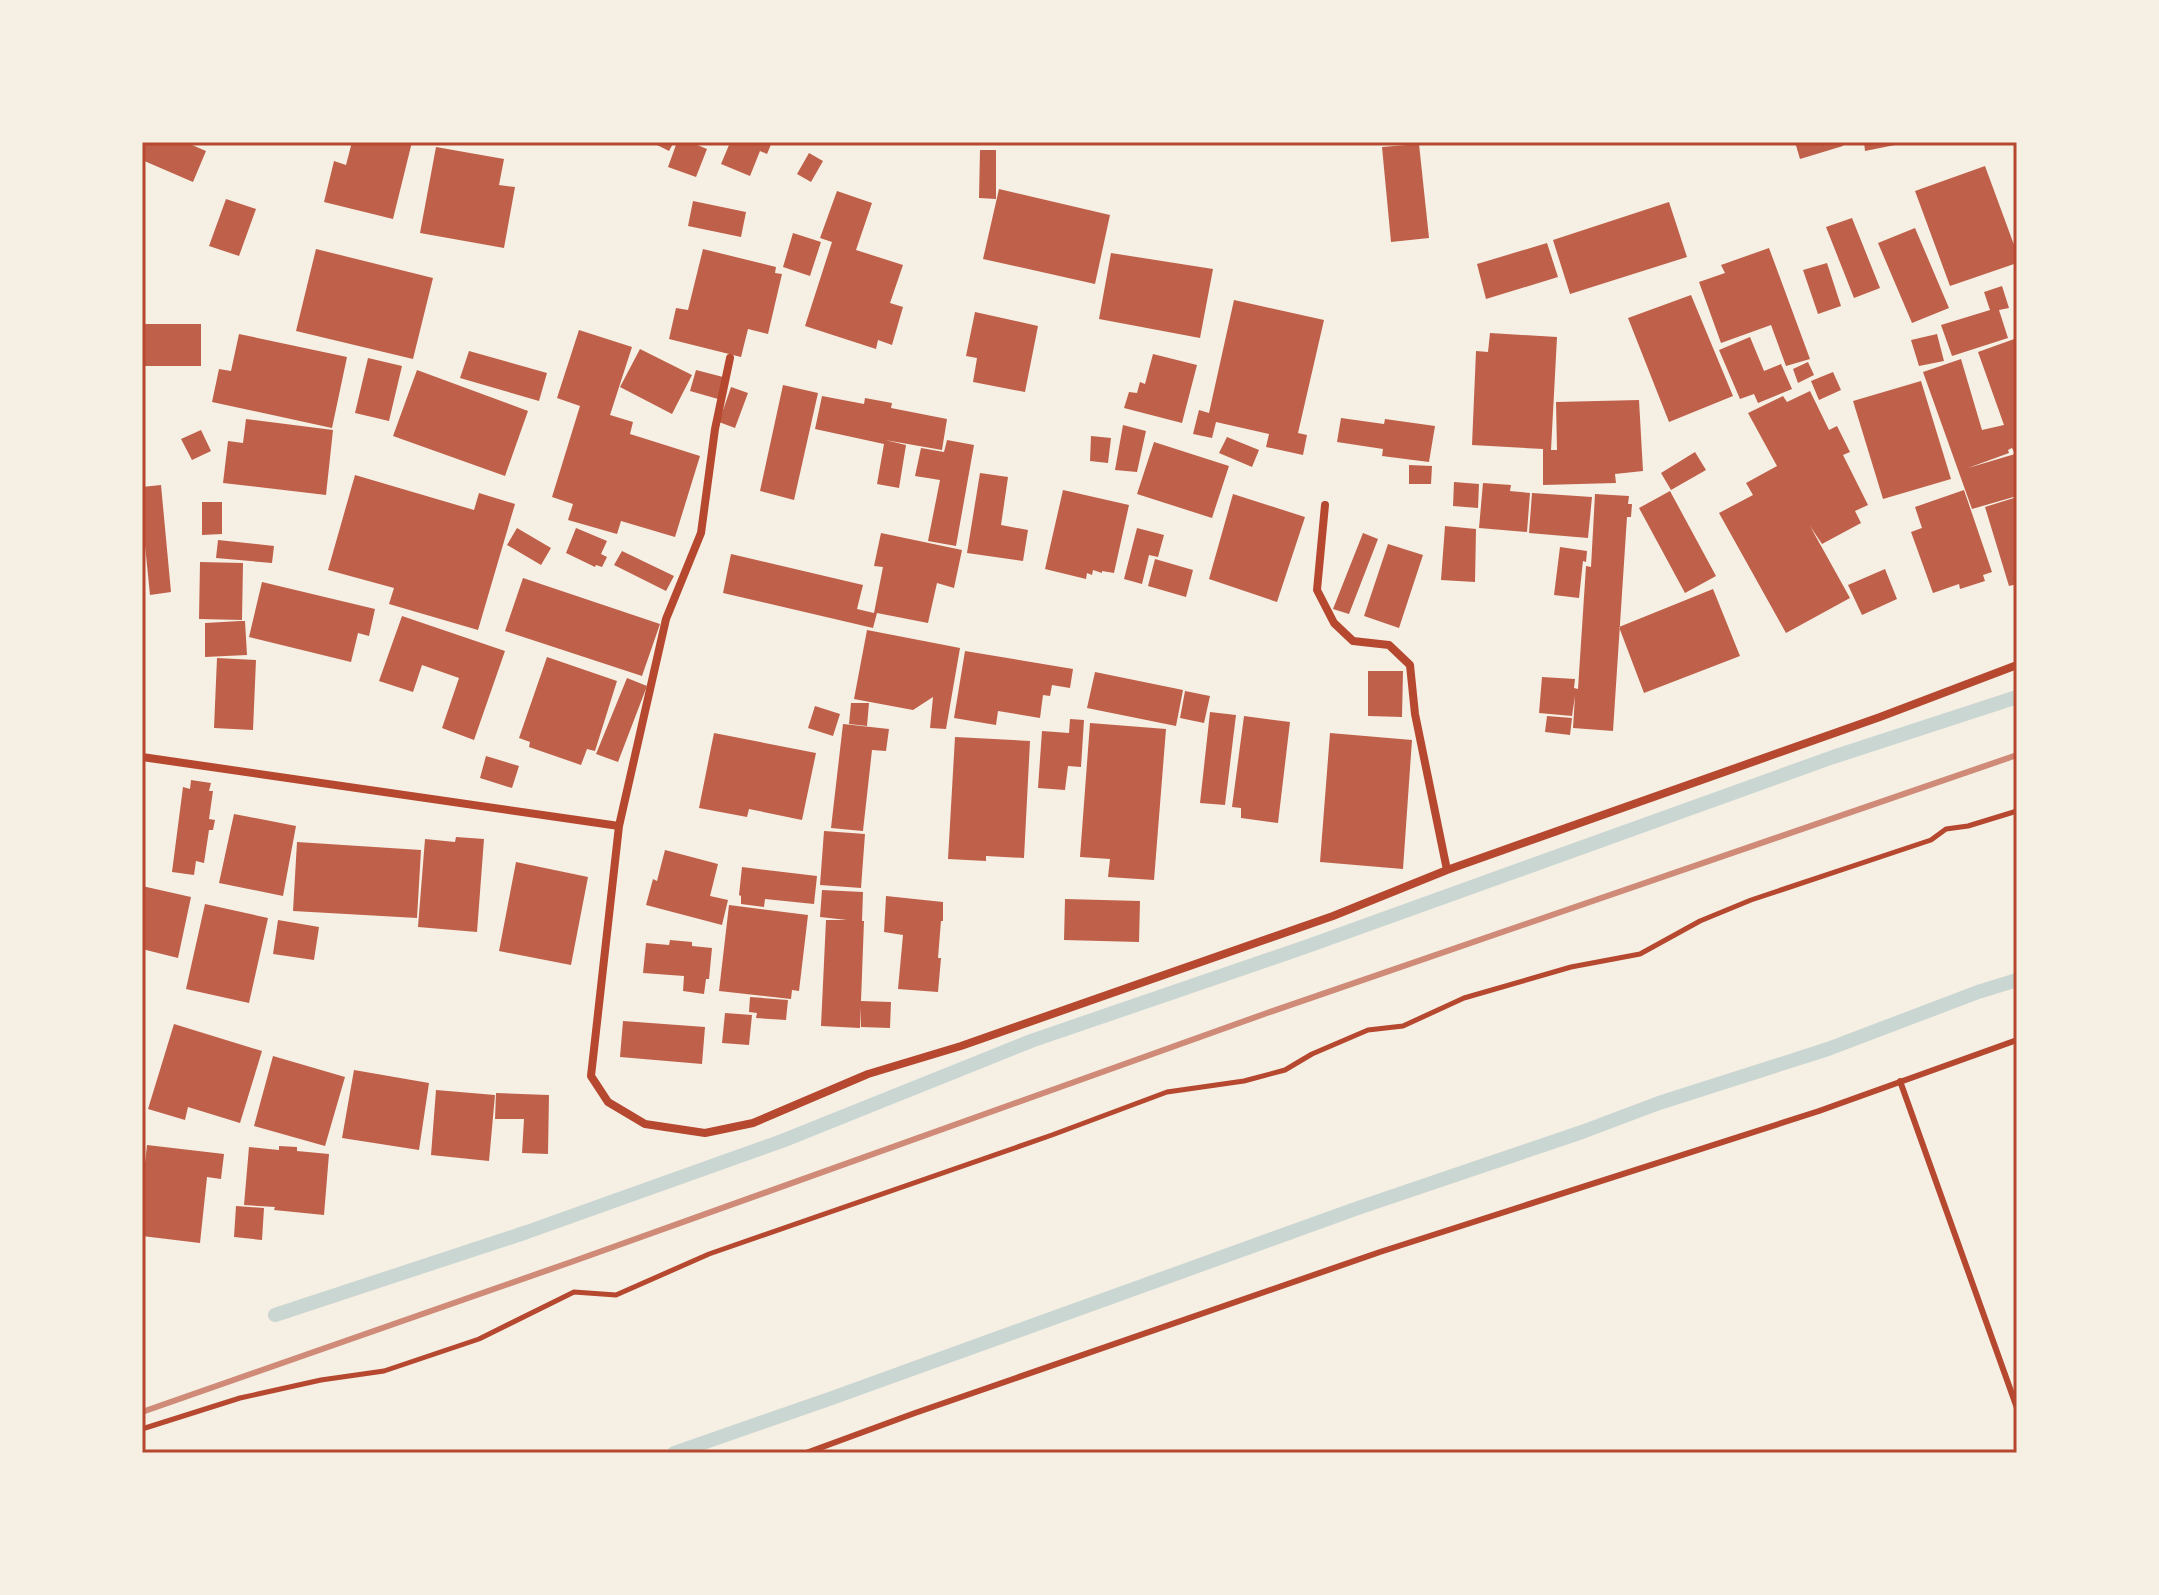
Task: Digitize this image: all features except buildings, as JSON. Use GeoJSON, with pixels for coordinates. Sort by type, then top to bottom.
{"type":"FeatureCollection","features":[{"type":"Feature","properties":{"kind":"street"},"geometry":{"type":"LineString","coordinates":[[730,358],[715,429],[701,533],[666,619],[619,826],[591,1076],[608,1102],[645,1124],[705,1133],[753,1123],[868,1074],[961,1046],[1333,916],[1447,870],[1880,717],[2017,665]]}},
{"type":"Feature","properties":{"kind":"street"},"geometry":{"type":"LineString","coordinates":[[1325,505],[1317,590],[1334,623],[1353,641],[1389,645],[1410,665],[1415,714],[1447,870]]}},
{"type":"Feature","properties":{"kind":"street"},"geometry":{"type":"LineString","coordinates":[[142,757],[619,826]]}},
{"type":"Feature","properties":{"kind":"lane"},"geometry":{"type":"LineString","coordinates":[[806,1453],[1380,1252],[1819,1111],[2017,1040]]}},
{"type":"Feature","properties":{"kind":"lane"},"geometry":{"type":"LineString","coordinates":[[1900,1081],[2017,1408]]}},
{"type":"Feature","properties":{"kind":"lane"},"geometry":{"type":"LineString","coordinates":[[2009,1389],[2017,1394]]}},
{"type":"Feature","properties":{"kind":"path"},"geometry":{"type":"LineString","coordinates":[[142,1429],[240,1398],[321,1380],[384,1371],[479,1339],[574,1292],[616,1295],[709,1254],[1167,1092],[1244,1081],[1285,1070],[1312,1054],[1368,1030],[1403,1026],[1464,998],[1571,967],[1640,954],[1700,921],[1751,900],[1931,840],[1946,829],[1968,826],[2017,811]]}},
{"type":"Feature","properties":{"kind":"waterway"},"geometry":{"type":"LineString","coordinates":[[275,1315],[527,1232],[782,1141],[1031,1041],[1308,946],[1833,757],[2017,697]]}},
{"type":"Feature","properties":{"kind":"waterway"},"geometry":{"type":"LineString","coordinates":[[674,1453],[1358,1208],[1659,1103],[1828,1049],[2017,980]]}},
{"type":"Feature","properties":{"kind":"railway"},"geometry":{"type":"LineString","coordinates":[[142,1412],[1267,1013],[2017,755]]}}]}
